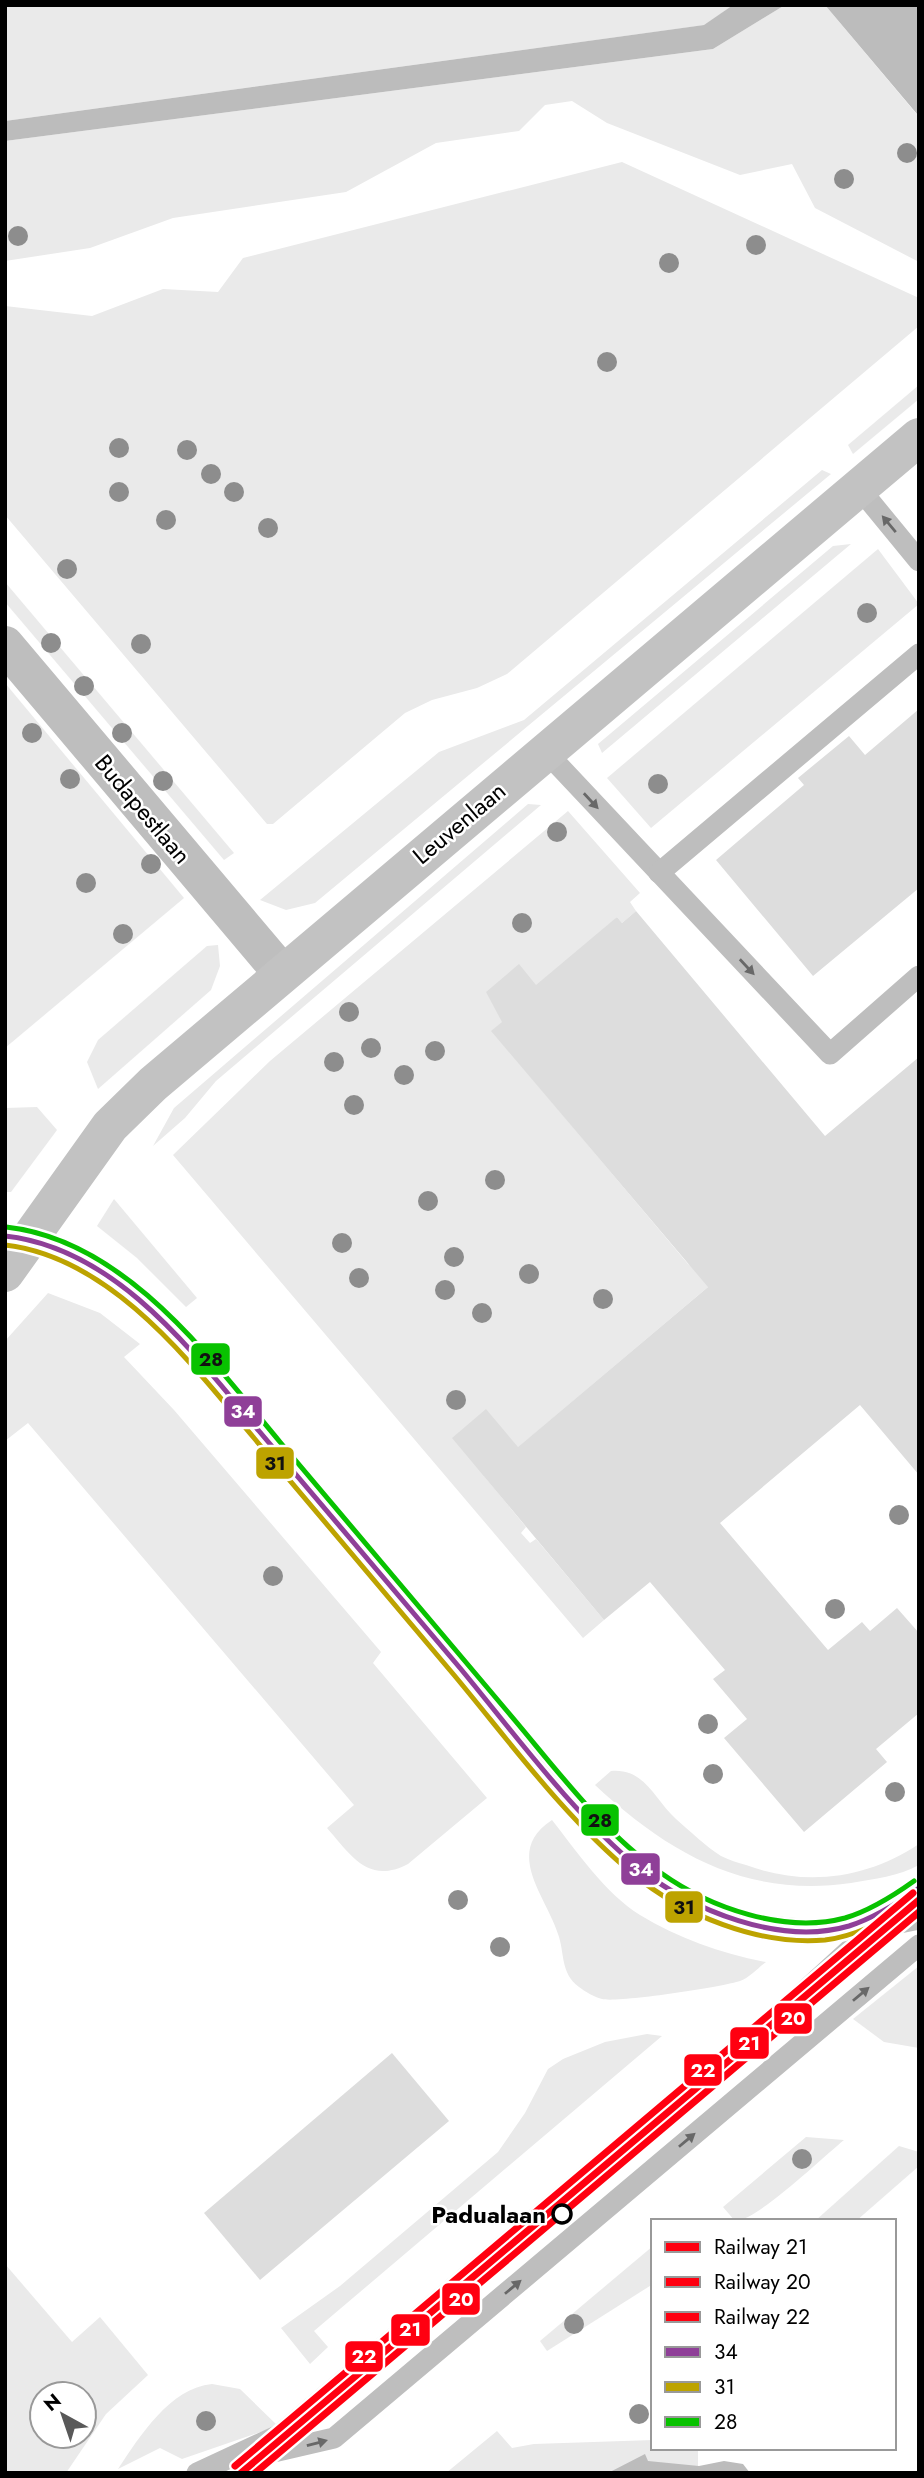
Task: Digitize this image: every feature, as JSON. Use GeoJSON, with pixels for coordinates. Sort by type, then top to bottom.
{"type":"FeatureCollection","features":[{"type":"Feature","properties":{"kind":"main road","name":"Leuvenlaan"},"geometry":{"type":"LineString","coordinates":[[5,1273],[19,1238],[110,1126],[282,973],[919,438]]}},
{"type":"Feature","properties":{"kind":"street","name":"Budapestlaan"},"geometry":{"type":"LineString","coordinates":[[5,645],[282,973]]}},
{"type":"Feature","properties":{"kind":"lane"},"geometry":{"type":"LineString","coordinates":[[859,488],[919,561]]}},
{"type":"Feature","properties":{"kind":"lane"},"geometry":{"type":"LineString","coordinates":[[659,873],[919,654]]}},
{"type":"Feature","properties":{"kind":"lane"},"geometry":{"type":"LineString","coordinates":[[545,751],[830,1054],[919,976]]}},
{"type":"Feature","properties":{"kind":"lane"},"geometry":{"type":"LineString","coordinates":[[19,1238],[99,1269],[181,1338],[543,1767],[638,1867],[702,1907],[737,1919],[802,1930],[874,1927],[919,1919]]}},
{"type":"Feature","properties":{"kind":"lane"},"geometry":{"type":"LineString","coordinates":[[847,1927],[912,1893]]}},
{"type":"Feature","properties":{"kind":"lane"},"geometry":{"type":"LineString","coordinates":[[197,2473],[226,2462],[279,2435],[798,1997],[912,1893]]}},
{"type":"Feature","properties":{"kind":"lane"},"geometry":{"type":"LineString","coordinates":[[226,2462],[334,2438],[919,1945]]}},
{"type":"Feature","properties":{"kind":"shaded area"},"geometry":{"type":"Polygon","coordinates":[[[5,5],[733,5],[705,25],[5,121],[5,5]]]}},
{"type":"Feature","properties":{"kind":"shaded area"},"geometry":{"type":"Polygon","coordinates":[[[733,5],[785,5],[713,49],[5,141],[5,121],[704,25],[733,5]]]}},
{"type":"Feature","properties":{"kind":"shaded area"},"geometry":{"type":"Polygon","coordinates":[[[785,5],[825,5],[919,117],[919,262],[815,208],[792,164],[740,175],[607,123],[572,101],[545,105],[519,131],[436,143],[346,192],[173,218],[90,248],[5,261],[5,141],[713,49],[785,5]]]}},
{"type":"Feature","properties":{"kind":"shaded area"},"geometry":{"type":"Polygon","coordinates":[[[825,5],[919,5],[919,117],[917,114],[825,5]]]}},
{"type":"Feature","properties":{"kind":"shaded area"},"geometry":{"type":"Polygon","coordinates":[[[622,162],[919,298],[919,326],[507,674],[477,688],[432,700],[405,713],[273,824],[267,824],[5,515],[5,306],[92,316],[163,289],[218,292],[243,258],[622,162]]]}},
{"type":"Feature","properties":{"kind":"shaded area"},"geometry":{"type":"Polygon","coordinates":[[[919,385],[919,399],[853,454],[848,445],[919,385]]]}},
{"type":"Feature","properties":{"kind":"shaded area"},"geometry":{"type":"Polygon","coordinates":[[[822,470],[831,474],[315,903],[286,910],[260,900],[439,752],[524,720],[822,470]]]}},
{"type":"Feature","properties":{"kind":"shaded area"},"geometry":{"type":"Polygon","coordinates":[[[851,544],[602,753],[598,744],[833,546],[851,544]]]}},
{"type":"Feature","properties":{"kind":"shaded area"},"geometry":{"type":"Polygon","coordinates":[[[878,549],[919,604],[651,828],[607,778],[878,549]]]}},
{"type":"Feature","properties":{"kind":"shaded area"},"geometry":{"type":"Polygon","coordinates":[[[5,582],[234,853],[224,860],[5,602],[5,582]]]}},
{"type":"Feature","properties":{"kind":"shaded area"},"geometry":{"type":"Polygon","coordinates":[[[5,683],[184,898],[5,1048],[5,683]]]}},
{"type":"Feature","properties":{"kind":"shaded area"},"geometry":{"type":"Polygon","coordinates":[[[528,804],[541,805],[216,1081],[185,1118],[153,1146],[174,1108],[528,804]]]}},
{"type":"Feature","properties":{"kind":"shaded area"},"geometry":{"type":"Polygon","coordinates":[[[568,811],[640,893],[630,902],[636,911],[622,923],[617,917],[574,963],[492,1031],[688,1264],[715,1281],[484,1476],[526,1527],[521,1533],[530,1543],[536,1539],[604,1620],[583,1638],[173,1155],[270,1061],[568,811]]]}},
{"type":"Feature","properties":{"kind":"shaded area"},"geometry":{"type":"Polygon","coordinates":[[[218,945],[220,966],[211,990],[98,1089],[87,1062],[98,1040],[207,946],[218,945]]]}},
{"type":"Feature","properties":{"kind":"shaded area"},"geometry":{"type":"Polygon","coordinates":[[[37,1107],[57,1130],[11,1192],[5,1192],[5,1108],[37,1107]]]}},
{"type":"Feature","properties":{"kind":"shaded area"},"geometry":{"type":"Polygon","coordinates":[[[114,1199],[197,1298],[186,1307],[137,1258],[97,1226],[114,1199]]]}},
{"type":"Feature","properties":{"kind":"shaded area"},"geometry":{"type":"Polygon","coordinates":[[[48,1293],[100,1313],[140,1344],[124,1357],[174,1410],[381,1652],[373,1663],[487,1798],[408,1864],[394,1870],[371,1869],[344,1848],[327,1828],[354,1805],[28,1423],[5,1441],[5,1341],[48,1293]]]}},
{"type":"Feature","properties":{"kind":"shaded area"},"geometry":{"type":"Polygon","coordinates":[[[611,1771],[623,1771],[641,1780],[676,1819],[721,1856],[768,1872],[813,1877],[857,1872],[899,1856],[919,1844],[919,1865],[877,1878],[813,1886],[778,1884],[744,1877],[712,1866],[681,1850],[623,1810],[595,1785],[611,1771]]]}},
{"type":"Feature","properties":{"kind":"shaded area"},"geometry":{"type":"Polygon","coordinates":[[[552,1820],[603,1884],[640,1915],[701,1944],[766,1962],[750,1975],[730,1984],[648,1997],[611,2000],[599,1998],[584,1990],[573,1981],[566,1969],[558,1934],[532,1875],[529,1860],[531,1846],[538,1833],[552,1820]]]}},
{"type":"Feature","properties":{"kind":"shaded area"},"geometry":{"type":"Polygon","coordinates":[[[919,1966],[919,2048],[884,2042],[853,2019],[919,1966]]]}},
{"type":"Feature","properties":{"kind":"shaded area"},"geometry":{"type":"Polygon","coordinates":[[[647,2034],[662,2036],[314,2331],[328,2347],[310,2364],[281,2328],[340,2286],[498,2152],[525,2113],[548,2069],[563,2059],[605,2042],[647,2034]]]}},
{"type":"Feature","properties":{"kind":"shaded area"},"geometry":{"type":"Polygon","coordinates":[[[806,2137],[844,2140],[758,2211],[745,2218],[733,2219],[723,2207],[806,2137]]]}},
{"type":"Feature","properties":{"kind":"shaded area"},"geometry":{"type":"Polygon","coordinates":[[[899,2146],[919,2152],[919,2166],[858,2219],[817,2219],[899,2146]]]}},
{"type":"Feature","properties":{"kind":"shaded area"},"geometry":{"type":"Polygon","coordinates":[[[651,2248],[651,2285],[547,2351],[540,2341],[651,2248]]]}},
{"type":"Feature","properties":{"kind":"shaded area"},"geometry":{"type":"Polygon","coordinates":[[[5,2264],[72,2342],[100,2317],[148,2375],[106,2414],[98,2426],[98,2380],[28,2380],[28,2450],[82,2450],[66,2473],[5,2473],[5,2264]]]}},
{"type":"Feature","properties":{"kind":"shaded area"},"geometry":{"type":"Polygon","coordinates":[[[212,2384],[240,2389],[278,2426],[182,2459],[160,2448],[118,2469],[146,2429],[170,2404],[197,2387],[212,2384]]]}},
{"type":"Feature","properties":{"kind":"shaded area"},"geometry":{"type":"Polygon","coordinates":[[[497,2431],[512,2448],[534,2444],[651,2440],[651,2450],[698,2450],[698,2473],[446,2473],[497,2431]]]}},
{"type":"Feature","properties":{"kind":"shaded area"},"geometry":{"type":"Polygon","coordinates":[[[645,2454],[648,2461],[699,2466],[724,2461],[743,2464],[750,2473],[608,2473],[645,2454]]]}},
{"type":"Feature","properties":{"kind":"building"},"geometry":{"type":"Polygon","coordinates":[[[919,709],[919,888],[813,976],[716,860],[804,785],[798,778],[849,736],[865,755],[919,709]]]}},
{"type":"Feature","properties":{"kind":"building"},"geometry":{"type":"Polygon","coordinates":[[[636,911],[825,1136],[919,1057],[919,1475],[860,1405],[720,1523],[828,1650],[862,1622],[870,1631],[897,1608],[919,1633],[919,1713],[876,1749],[887,1762],[804,1832],[724,1738],[747,1719],[713,1679],[725,1670],[650,1582],[604,1620],[452,1438],[486,1409],[518,1447],[708,1287],[491,1031],[502,1022],[486,992],[519,964],[536,985],[617,917],[622,923],[636,911]]]}},
{"type":"Feature","properties":{"kind":"building"},"geometry":{"type":"Polygon","coordinates":[[[392,2053],[449,2121],[260,2280],[204,2213],[392,2053]]]}},
{"type":"Feature","properties":{"kind":"rail line","name":"22"},"geometry":{"type":"LineString","coordinates":[[235,2466],[913,1893]]}},
{"type":"Feature","properties":{"kind":"rail line","name":"21"},"geometry":{"type":"LineString","coordinates":[[241,2473],[919,1900]]}},
{"type":"Feature","properties":{"kind":"rail line","name":"20"},"geometry":{"type":"LineString","coordinates":[[255,2473],[919,1912]]}},
{"type":"Feature","properties":{"kind":"transit line","name":"28"},"geometry":{"type":"LineString","coordinates":[[6,1227],[49,1236],[89,1254],[126,1278],[161,1308],[224,1374],[579,1797],[618,1838],[661,1873],[725,1907],[749,1915],[798,1923],[822,1922],[854,1915],[914,1881]]}},
{"type":"Feature","properties":{"kind":"transit line","name":"34"},"geometry":{"type":"LineString","coordinates":[[5,1236],[45,1245],[82,1260],[117,1282],[149,1308],[207,1369],[568,1798],[615,1847],[660,1884],[711,1911],[738,1921],[795,1931],[823,1931],[849,1926],[886,1910],[919,1888]]}},
{"type":"Feature","properties":{"kind":"transit line","name":"31"},"geometry":{"type":"LineString","coordinates":[[5,1245],[44,1254],[80,1270],[113,1291],[175,1347],[561,1804],[608,1852],[653,1889],[723,1925],[749,1933],[800,1941],[850,1935],[886,1919],[919,1899]]}},
{"type":"Feature","properties":{"kind":"place","name":"Padualaan"},"geometry":{"type":"Point","coordinates":[562,2214]}}]}
